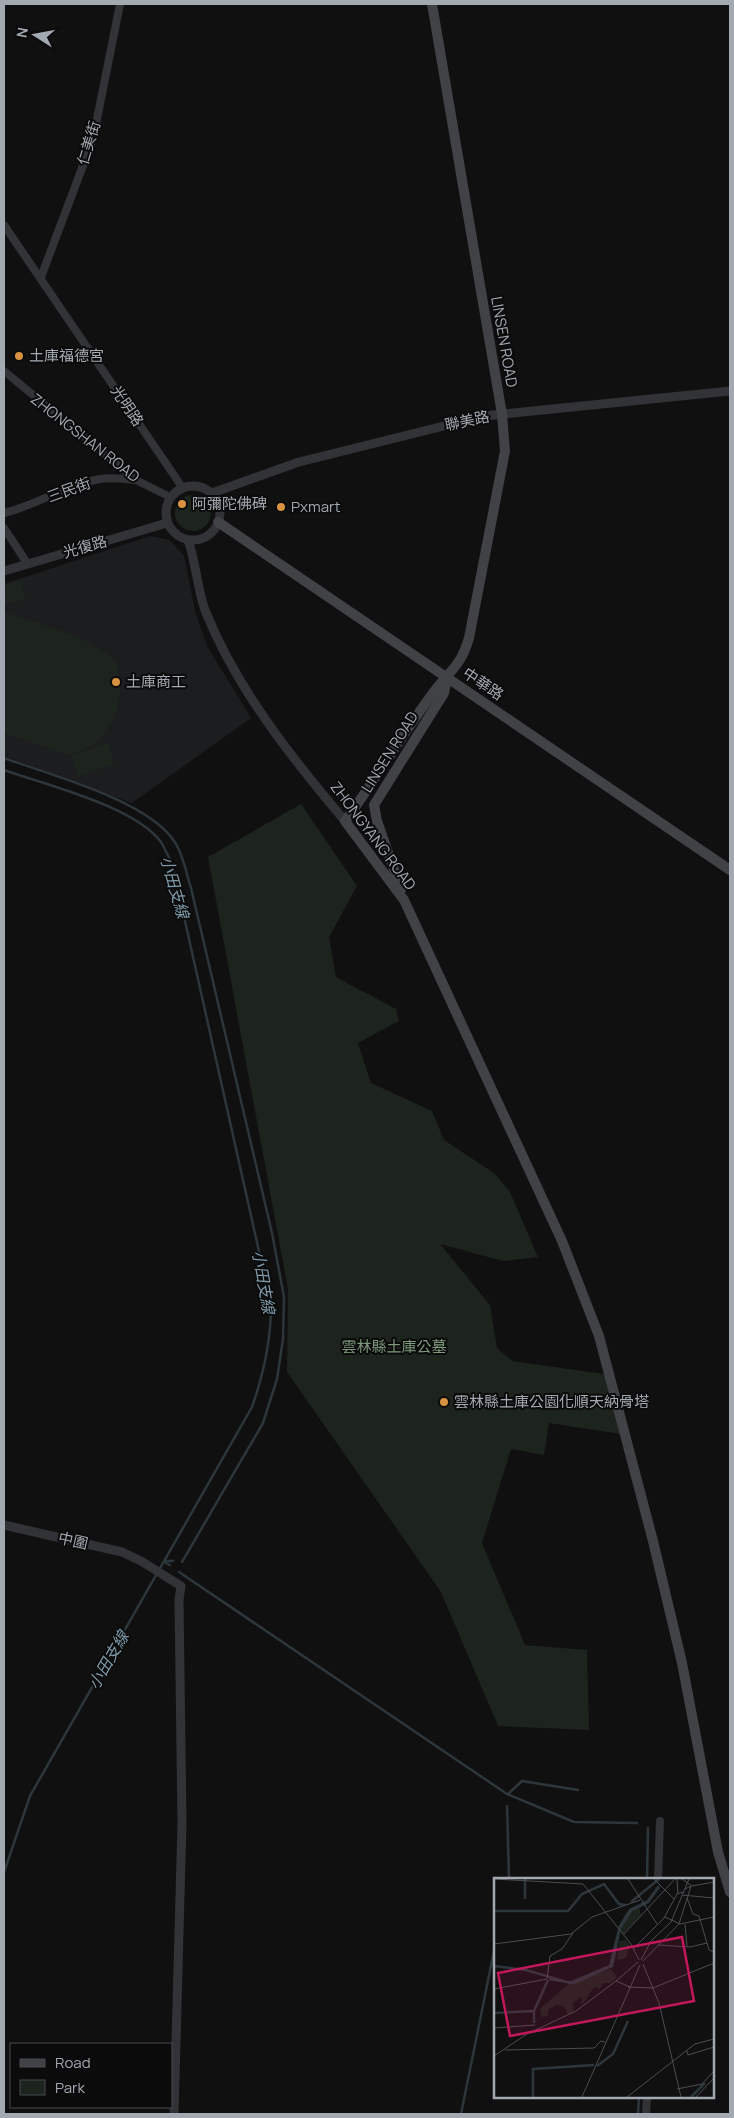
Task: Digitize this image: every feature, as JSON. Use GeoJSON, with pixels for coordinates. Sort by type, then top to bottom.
{"type":"FeatureCollection","features":[{"type":"Feature","properties":{"kind":"main road","name":"LINSEN ROAD"},"geometry":{"type":"LineString","coordinates":[[345,821],[376,780],[437,688],[463,657],[469,638],[505,451],[502,414],[432,4]]}},
{"type":"Feature","properties":{"kind":"main road","name":"中華路"},"geometry":{"type":"LineString","coordinates":[[218,522],[730,870]]}},
{"type":"Feature","properties":{"kind":"main road","name":"LINSEN ROAD"},"geometry":{"type":"LineString","coordinates":[[404,900],[377,821],[374,805],[444,692],[447,678]]}},
{"type":"Feature","properties":{"kind":"main road","name":"ZHONGYANG ROAD"},"geometry":{"type":"LineString","coordinates":[[345,821],[404,900],[562,1241],[599,1336],[653,1542],[682,1663],[718,1852],[730,1892]]}},
{"type":"Feature","properties":{"kind":"street","name":"仁美街"},"geometry":{"type":"LineString","coordinates":[[41,278],[93,139],[120,4]]}},
{"type":"Feature","properties":{"kind":"street","name":"光明路"},"geometry":{"type":"LineString","coordinates":[[4,225],[182,487]]}},
{"type":"Feature","properties":{"kind":"street","name":"ZHONGSHAN ROAD"},"geometry":{"type":"LineString","coordinates":[[4,371],[136,480],[170,497]]}},
{"type":"Feature","properties":{"kind":"street","name":"聯美路"},"geometry":{"type":"LineString","coordinates":[[212,493],[299,462],[484,416],[730,391]]}},
{"type":"Feature","properties":{"kind":"street","name":"三民街"},"geometry":{"type":"LineString","coordinates":[[4,513],[22,509],[57,493],[102,479],[136,480]]}},
{"type":"Feature","properties":{"kind":"street"},"geometry":{"type":"LineString","coordinates":[[198,486],[212,493],[220,507],[218,522],[206,537],[188,540],[179,537],[167,523],[166,506],[170,497],[182,487],[198,486]]}},
{"type":"Feature","properties":{"kind":"street","name":"光復路"},"geometry":{"type":"LineString","coordinates":[[4,571],[167,523]]}},
{"type":"Feature","properties":{"kind":"street"},"geometry":{"type":"LineString","coordinates":[[4,528],[27,563]]}},
{"type":"Feature","properties":{"kind":"street","name":"ZHONGYANG ROAD"},"geometry":{"type":"LineString","coordinates":[[188,540],[196,563],[204,607],[218,640],[261,713],[345,821]]}},
{"type":"Feature","properties":{"kind":"street","name":"中圍"},"geometry":{"type":"LineString","coordinates":[[4,1526],[122,1552],[141,1561],[181,1586],[179,1600],[182,1823],[174,2114]]}},
{"type":"Feature","properties":{"kind":"street"},"geometry":{"type":"LineString","coordinates":[[658,1878],[660,1821]]}},
{"type":"Feature","properties":{"kind":"street"},"geometry":{"type":"LineString","coordinates":[[646,2114],[647,2098]]}},
{"type":"Feature","properties":{"kind":"shaded area","name":"土庫商工"},"geometry":{"type":"Polygon","coordinates":[[[150,536],[170,540],[184,556],[195,611],[207,646],[251,718],[132,803],[4,756],[4,584],[150,536]]]}},
{"type":"Feature","properties":{"kind":"green space"},"geometry":{"type":"Polygon","coordinates":[[[193,495],[200,496],[206,500],[210,506],[210,520],[206,526],[200,530],[193,531],[186,530],[180,526],[176,520],[175,513],[176,506],[180,500],[186,496],[193,495]]]}},
{"type":"Feature","properties":{"kind":"green space"},"geometry":{"type":"Polygon","coordinates":[[[20,580],[26,599],[4,605],[4,585],[20,580]]]}},
{"type":"Feature","properties":{"kind":"green space"},"geometry":{"type":"Polygon","coordinates":[[[4,612],[63,631],[105,652],[114,661],[119,671],[120,690],[113,719],[96,742],[86,749],[74,752],[72,755],[108,743],[114,764],[78,777],[72,756],[4,733],[4,612]]]}},
{"type":"Feature","properties":{"kind":"green space","name":"雲林縣土庫公墓"},"geometry":{"type":"Polygon","coordinates":[[[301,804],[357,886],[329,937],[336,977],[396,1009],[399,1021],[358,1043],[371,1083],[432,1111],[444,1140],[494,1173],[510,1192],[538,1257],[503,1261],[440,1244],[490,1305],[497,1348],[512,1361],[604,1374],[621,1434],[549,1423],[544,1455],[511,1449],[482,1543],[525,1645],[587,1650],[589,1730],[498,1726],[441,1592],[287,1372],[288,1289],[208,857],[301,804]]]}},
{"type":"Feature","properties":{"kind":"waterway"},"geometry":{"type":"LineString","coordinates":[[4,758],[96,790],[120,801],[143,813],[161,826],[177,846],[191,888],[272,1233],[284,1297],[283,1339],[277,1379],[263,1423],[182,1562]]}},
{"type":"Feature","properties":{"kind":"waterway","name":"小田支線"},"geometry":{"type":"LineString","coordinates":[[4,770],[88,798],[111,807],[131,818],[148,829],[161,842],[172,863],[271,1305],[266,1357],[252,1407],[30,1796],[4,1872]]}},
{"type":"Feature","properties":{"kind":"waterway","name":"小田支線"},"geometry":{"type":"LineString","coordinates":[[164,1561],[173,1561]]}},
{"type":"Feature","properties":{"kind":"waterway","name":"小田支線"},"geometry":{"type":"LineString","coordinates":[[164,1562],[170,1565]]}},
{"type":"Feature","properties":{"kind":"waterway"},"geometry":{"type":"LineString","coordinates":[[179,1572],[507,1794],[574,1822],[637,1823]]}},
{"type":"Feature","properties":{"kind":"waterway"},"geometry":{"type":"LineString","coordinates":[[508,1794],[522,1781],[578,1790]]}},
{"type":"Feature","properties":{"kind":"waterway"},"geometry":{"type":"LineString","coordinates":[[507,1806],[509,1878]]}},
{"type":"Feature","properties":{"kind":"waterway"},"geometry":{"type":"LineString","coordinates":[[647,1878],[648,1828]]}},
{"type":"Feature","properties":{"kind":"waterway"},"geometry":{"type":"LineString","coordinates":[[461,2114],[494,1951]]}},
{"type":"Feature","properties":{"kind":"waterway"},"geometry":{"type":"LineString","coordinates":[[638,2114],[639,2098]]}},
{"type":"Feature","properties":{"kind":"place","name":"土庫福德宮"},"geometry":{"type":"Point","coordinates":[19,356]}},
{"type":"Feature","properties":{"kind":"place","name":"阿彌陀佛碑"},"geometry":{"type":"Point","coordinates":[182,504]}},
{"type":"Feature","properties":{"kind":"place","name":"Pxmart"},"geometry":{"type":"Point","coordinates":[281,507]}},
{"type":"Feature","properties":{"kind":"place","name":"土庫商工"},"geometry":{"type":"Point","coordinates":[116,682]}},
{"type":"Feature","properties":{"kind":"place","name":"雲林縣土庫公園化順天納骨塔"},"geometry":{"type":"Point","coordinates":[444,1402]}}]}
